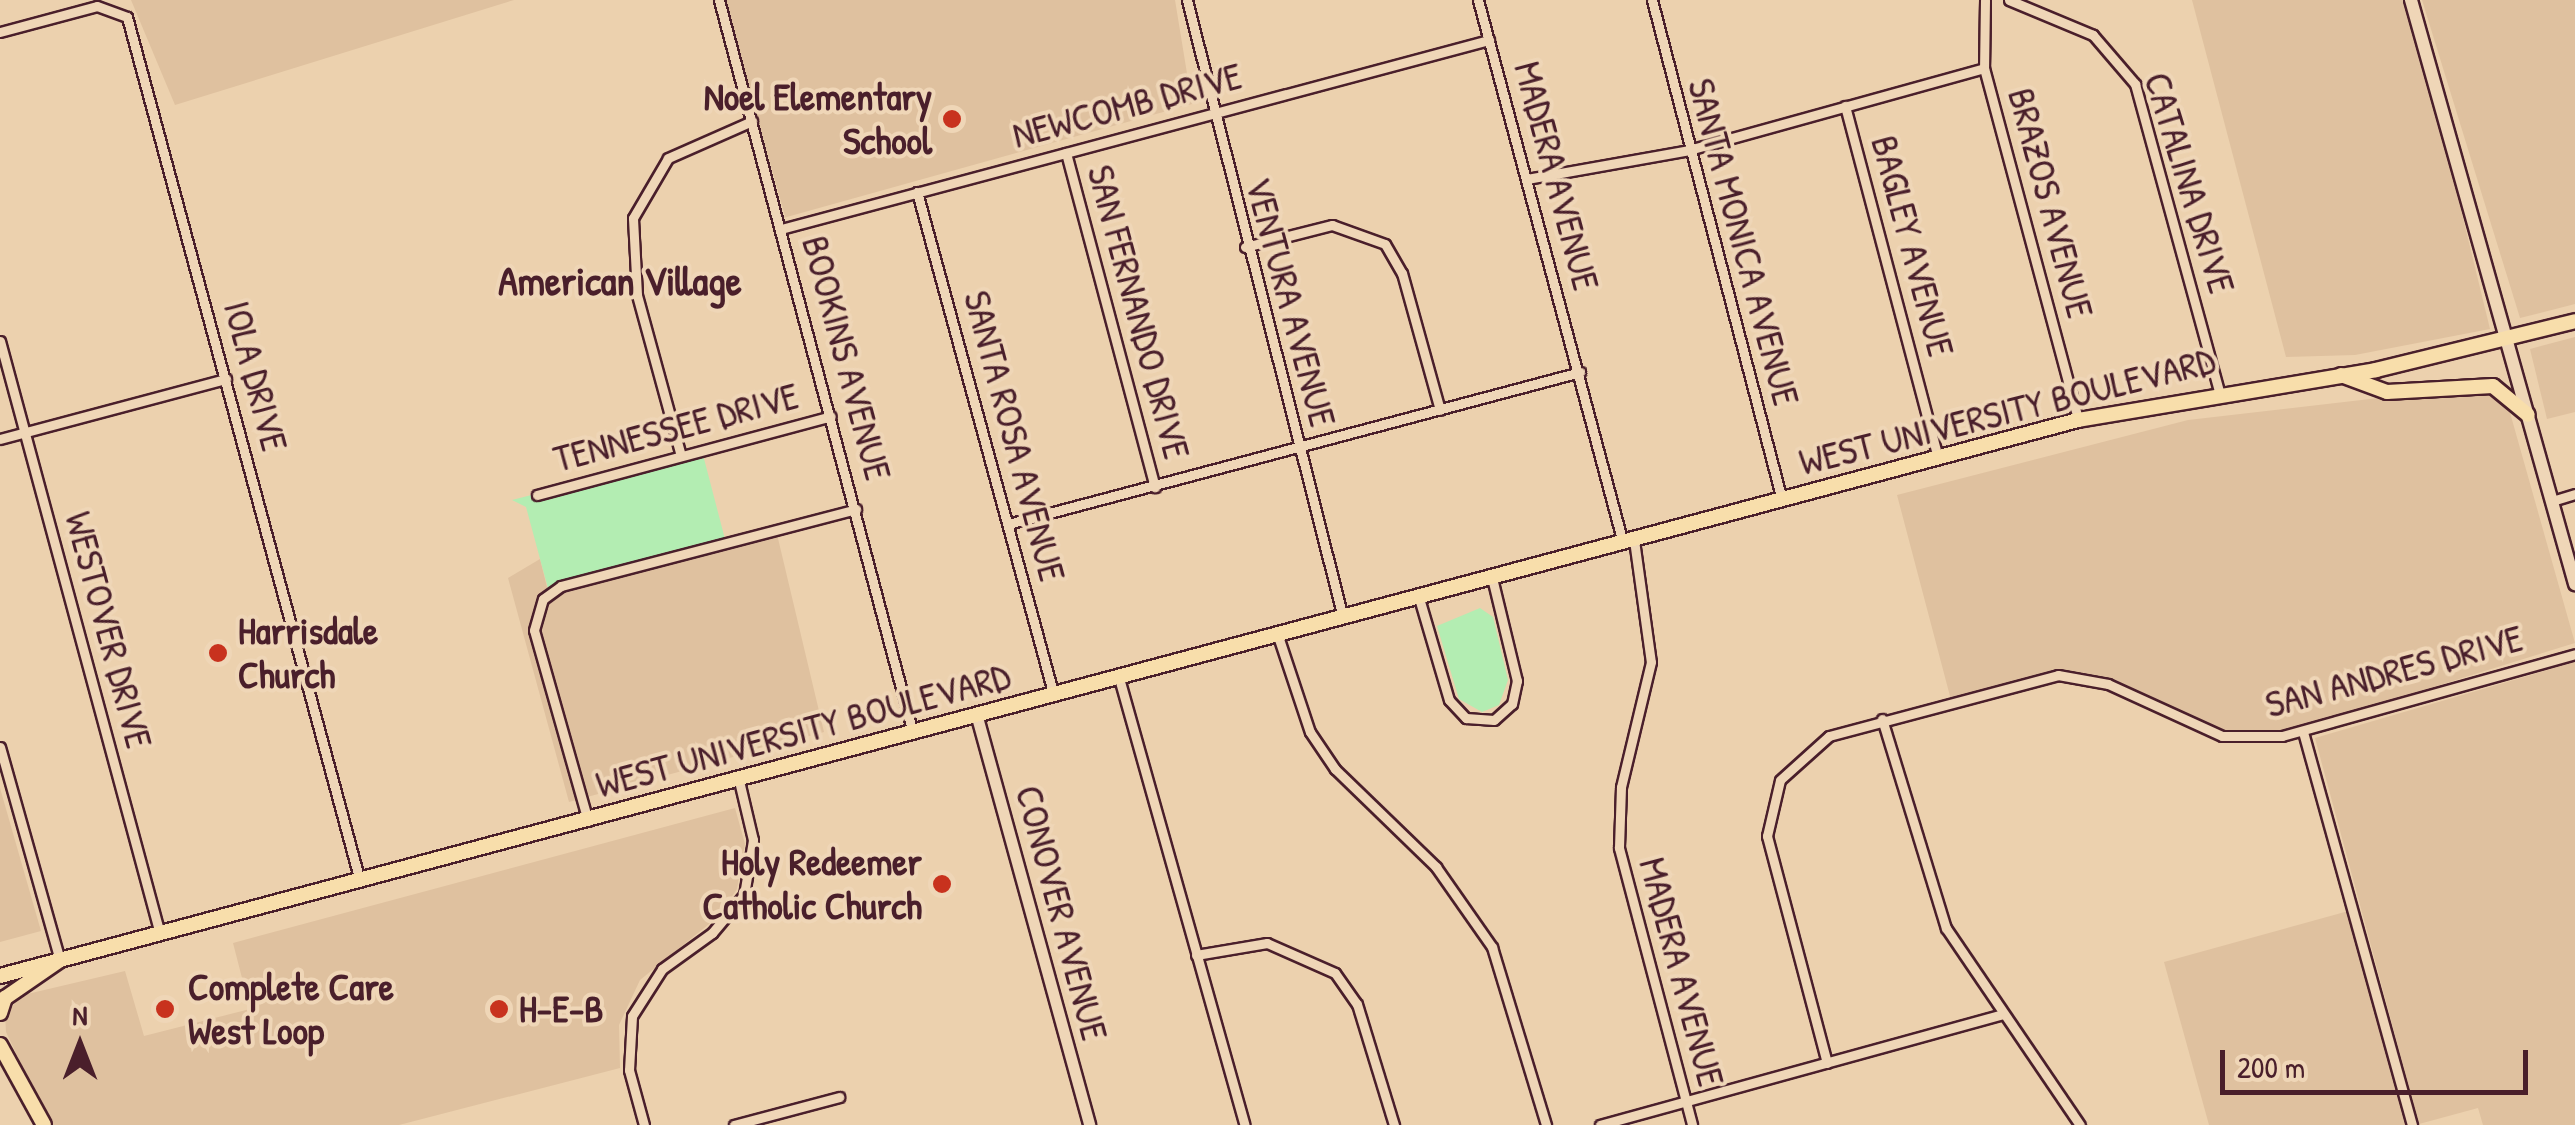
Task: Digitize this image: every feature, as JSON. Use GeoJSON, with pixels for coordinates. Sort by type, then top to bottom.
{"type":"FeatureCollection","features":[{"type":"Feature","properties":{"kind":"main road"},"geometry":{"type":"LineString","coordinates":[[2412,0],[2575,584]]}},
{"type":"Feature","properties":{"kind":"main road","name":"WEST UNIVERSITY BOULEVARD"},"geometry":{"type":"LineString","coordinates":[[0,976],[588,822],[2078,420],[2219,391],[2341,374],[2575,321]]}},
{"type":"Feature","properties":{"kind":"main road"},"geometry":{"type":"LineString","coordinates":[[2341,374],[2387,392],[2494,386],[2528,414]]}},
{"type":"Feature","properties":{"kind":"main road"},"geometry":{"type":"LineString","coordinates":[[0,1013],[5,998],[60,960]]}},
{"type":"Feature","properties":{"kind":"main road"},"geometry":{"type":"LineString","coordinates":[[0,1044],[44,1125]]}},
{"type":"Feature","properties":{"kind":"street","name":"BOOKINS AVENUE"},"geometry":{"type":"LineString","coordinates":[[719,0],[913,733]]}},
{"type":"Feature","properties":{"kind":"street","name":"VENTURA AVENUE"},"geometry":{"type":"LineString","coordinates":[[1187,0],[1209,114],[1343,618]]}},
{"type":"Feature","properties":{"kind":"street","name":"MADERA AVENUE"},"geometry":{"type":"LineString","coordinates":[[1478,0],[1628,542],[1651,662],[1621,787],[1618,848],[1692,1125]]}},
{"type":"Feature","properties":{"kind":"street","name":"SANTA MONICA AVENUE"},"geometry":{"type":"LineString","coordinates":[[1652,0],[1782,500]]}},
{"type":"Feature","properties":{"kind":"street","name":"BRAZOS AVENUE"},"geometry":{"type":"LineString","coordinates":[[1985,0],[1984,68],[2078,420]]}},
{"type":"Feature","properties":{"kind":"street","name":"CATALINA DRIVE"},"geometry":{"type":"LineString","coordinates":[[2009,0],[2093,35],[2135,84],[2219,391]]}},
{"type":"Feature","properties":{"kind":"street","name":"IOLA DRIVE"},"geometry":{"type":"LineString","coordinates":[[0,32],[97,6],[127,17],[360,881]]}},
{"type":"Feature","properties":{"kind":"street","name":"NEWCOMB DRIVE"},"geometry":{"type":"LineString","coordinates":[[781,229],[1489,40]]}},
{"type":"Feature","properties":{"kind":"street"},"geometry":{"type":"LineString","coordinates":[[1527,179],[1689,150],[1984,68]]}},
{"type":"Feature","properties":{"kind":"street","name":"BAGLEY AVENUE"},"geometry":{"type":"LineString","coordinates":[[1845,106],[1938,458]]}},
{"type":"Feature","properties":{"kind":"street"},"geometry":{"type":"LineString","coordinates":[[681,456],[638,295],[630,228],[668,158],[752,121]]}},
{"type":"Feature","properties":{"kind":"street","name":"SAN FERNANDO DRIVE"},"geometry":{"type":"LineString","coordinates":[[1066,153],[1155,487]]}},
{"type":"Feature","properties":{"kind":"street","name":"SANTA ROSA AVENUE"},"geometry":{"type":"LineString","coordinates":[[917,192],[1054,696]]}},
{"type":"Feature","properties":{"kind":"street"},"geometry":{"type":"LineString","coordinates":[[1245,247],[1332,225],[1385,244],[1402,273],[1440,410]]}},
{"type":"Feature","properties":{"kind":"street","name":"WESTOVER DRIVE"},"geometry":{"type":"LineString","coordinates":[[0,341],[160,934]]}},
{"type":"Feature","properties":{"kind":"street"},"geometry":{"type":"LineString","coordinates":[[1008,524],[1580,372]]}},
{"type":"Feature","properties":{"kind":"street"},"geometry":{"type":"LineString","coordinates":[[0,439],[226,380]]}},
{"type":"Feature","properties":{"kind":"street","name":"TENNESSEE DRIVE"},"geometry":{"type":"LineString","coordinates":[[536,495],[831,416]]}},
{"type":"Feature","properties":{"kind":"street"},"geometry":{"type":"LineString","coordinates":[[2552,500],[2575,494]]}},
{"type":"Feature","properties":{"kind":"street"},"geometry":{"type":"LineString","coordinates":[[588,822],[536,612],[561,586],[856,510]]}},
{"type":"Feature","properties":{"kind":"street"},"geometry":{"type":"LineString","coordinates":[[1420,598],[1449,700],[1466,718],[1494,720],[1512,704],[1517,680],[1492,578]]}},
{"type":"Feature","properties":{"kind":"street"},"geometry":{"type":"LineString","coordinates":[[1278,636],[1310,732],[1335,769],[1436,868],[1492,947],[1546,1125]]}},
{"type":"Feature","properties":{"kind":"street","name":"SAN ANDRES DRIVE"},"geometry":{"type":"LineString","coordinates":[[1827,1062],[1767,817],[1800,755],[1882,719],[2058,675],[2108,684],[2222,736],[2302,732],[2575,654]]}},
{"type":"Feature","properties":{"kind":"street"},"geometry":{"type":"LineString","coordinates":[[1119,678],[1245,1125]]}},
{"type":"Feature","properties":{"kind":"street","name":"CONOVER AVENUE"},"geometry":{"type":"LineString","coordinates":[[978,717],[1089,1125]]}},
{"type":"Feature","properties":{"kind":"street"},"geometry":{"type":"LineString","coordinates":[[1882,719],[1936,904],[2002,1014],[2080,1125]]}},
{"type":"Feature","properties":{"kind":"street"},"geometry":{"type":"LineString","coordinates":[[2302,732],[2412,1125]]}},
{"type":"Feature","properties":{"kind":"street"},"geometry":{"type":"LineString","coordinates":[[0,747],[60,960]]}},
{"type":"Feature","properties":{"kind":"street"},"geometry":{"type":"LineString","coordinates":[[644,1125],[629,1070],[632,1016],[662,969],[712,934],[744,895],[754,840],[739,781]]}},
{"type":"Feature","properties":{"kind":"street"},"geometry":{"type":"LineString","coordinates":[[1196,955],[1267,943],[1335,973],[1357,1004],[1394,1125]]}},
{"type":"Feature","properties":{"kind":"street"},"geometry":{"type":"LineString","coordinates":[[1600,1125],[2002,1014]]}},
{"type":"Feature","properties":{"kind":"street"},"geometry":{"type":"LineString","coordinates":[[734,1125],[839,1097]]}},
{"type":"Feature","properties":{"kind":"shaded area"},"geometry":{"type":"Polygon","coordinates":[[[131,0],[514,0],[175,105],[131,0]]]}},
{"type":"Feature","properties":{"kind":"shaded area","name":"Noel Elementary School"},"geometry":{"type":"Polygon","coordinates":[[[724,0],[1175,0],[1192,104],[776,220],[785,216],[724,0]]]}},
{"type":"Feature","properties":{"kind":"shaded area"},"geometry":{"type":"Polygon","coordinates":[[[2192,0],[2410,0],[2490,329],[2355,355],[2286,357],[2192,0]]]}},
{"type":"Feature","properties":{"kind":"shaded area"},"geometry":{"type":"Polygon","coordinates":[[[2422,0],[2575,0],[2575,304],[2520,318],[2422,0]]]}},
{"type":"Feature","properties":{"kind":"shaded area"},"geometry":{"type":"Polygon","coordinates":[[[2575,337],[2575,412],[2547,419],[2530,349],[2575,337]]]}},
{"type":"Feature","properties":{"kind":"shaded area"},"geometry":{"type":"Polygon","coordinates":[[[2465,388],[2491,391],[2509,409],[2575,643],[2269,738],[2203,731],[2101,681],[2048,676],[1951,700],[1897,495],[2188,420],[2465,388]]]}},
{"type":"Feature","properties":{"kind":"shaded area"},"geometry":{"type":"Polygon","coordinates":[[[776,530],[824,732],[569,802],[508,578],[540,559],[548,591],[776,530]]]}},
{"type":"Feature","properties":{"kind":"shaded area"},"geometry":{"type":"Polygon","coordinates":[[[2575,662],[2575,1125],[2483,1125],[2478,1108],[2419,1124],[2315,738],[2575,662]]]}},
{"type":"Feature","properties":{"kind":"shaded area"},"geometry":{"type":"Polygon","coordinates":[[[0,788],[41,931],[0,942],[0,788]]]}},
{"type":"Feature","properties":{"kind":"shaded area"},"geometry":{"type":"Polygon","coordinates":[[[735,808],[745,844],[737,889],[719,916],[640,980],[619,1025],[620,1068],[399,1125],[50,1125],[6,1032],[5,1014],[23,995],[125,971],[144,1036],[250,1009],[233,943],[735,808]]]}},
{"type":"Feature","properties":{"kind":"shaded area"},"geometry":{"type":"Polygon","coordinates":[[[2352,910],[2411,1125],[2209,1125],[2164,962],[2352,910]]]}},
{"type":"Feature","properties":{"kind":"green space"},"geometry":{"type":"Polygon","coordinates":[[[702,451],[726,543],[549,592],[526,507],[512,500],[702,451]]]}},
{"type":"Feature","properties":{"kind":"green space"},"geometry":{"type":"Polygon","coordinates":[[[1480,608],[1493,617],[1508,680],[1499,705],[1482,712],[1459,699],[1437,626],[1480,608]]]}},
{"type":"Feature","properties":{"kind":"place","name":"Noel Elementary School"},"geometry":{"type":"Point","coordinates":[952,119]}},
{"type":"Feature","properties":{"kind":"place","name":"Harrisdale Church"},"geometry":{"type":"Point","coordinates":[218,653]}},
{"type":"Feature","properties":{"kind":"place","name":"Holy Redeemer Catholic Church"},"geometry":{"type":"Point","coordinates":[942,884]}},
{"type":"Feature","properties":{"kind":"place","name":"Complete Care West Loop"},"geometry":{"type":"Point","coordinates":[165,1009]}},
{"type":"Feature","properties":{"kind":"place","name":"H-E-B"},"geometry":{"type":"Point","coordinates":[499,1009]}},
{"type":"Feature","properties":{"kind":"district","name":"American Village"},"geometry":{"type":"Point","coordinates":[620,280]}}]}
